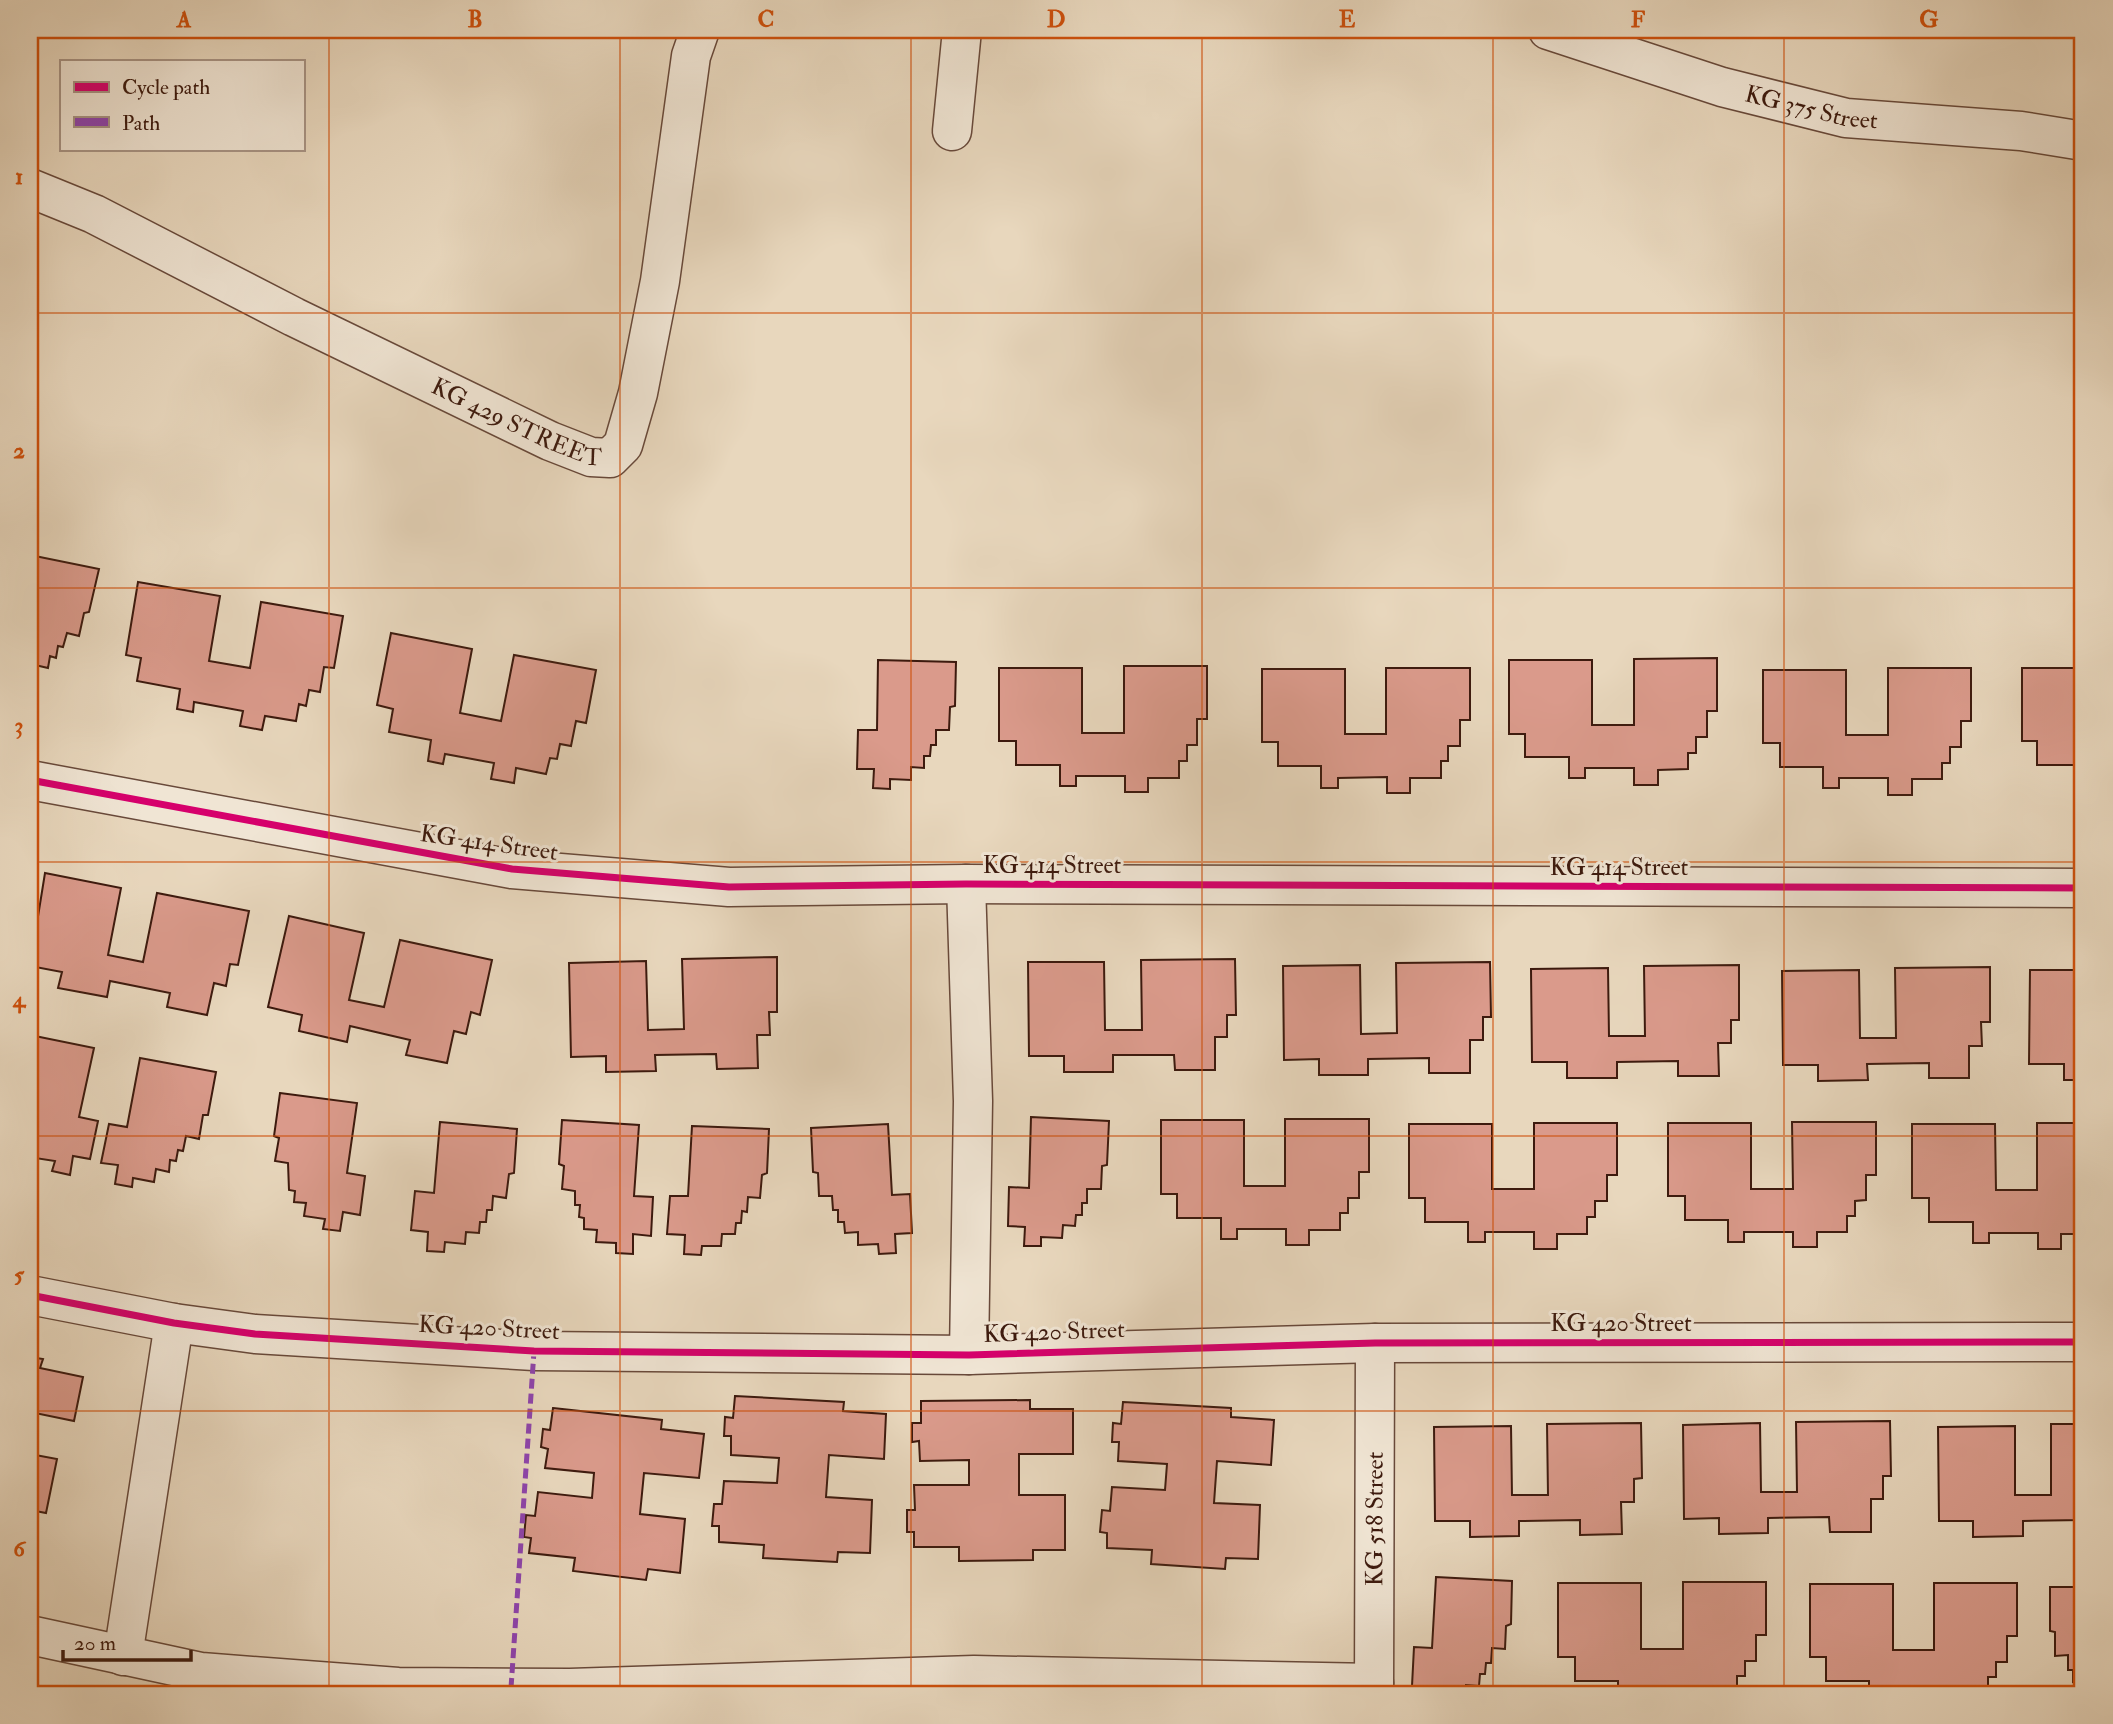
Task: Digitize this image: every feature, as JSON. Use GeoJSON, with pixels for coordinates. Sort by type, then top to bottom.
{"type":"FeatureCollection","features":[{"type":"Feature","properties":{"kind":"street","name":"KG 429 STREET"},"geometry":{"type":"LineString","coordinates":[[30,188],[94,214],[294,317],[550,441],[591,457],[610,458],[623,445],[638,393],[660,281],[691,56],[700,30]]}},
{"type":"Feature","properties":{"kind":"street"},"geometry":{"type":"LineString","coordinates":[[952,131],[962,30]]}},
{"type":"Feature","properties":{"kind":"street","name":"KG 375 Street"},"geometry":{"type":"LineString","coordinates":[[1548,30],[1722,88],[1846,118],[2021,131],[2083,141]]}},
{"type":"Feature","properties":{"kind":"street","name":"KG 414 Street"},"geometry":{"type":"LineString","coordinates":[[30,780],[512,869],[729,887],[966,884],[2083,888]]}},
{"type":"Feature","properties":{"kind":"street"},"geometry":{"type":"LineString","coordinates":[[966,884],[973,1101],[969,1355]]}},
{"type":"Feature","properties":{"kind":"street","name":"KG 420 Street"},"geometry":{"type":"LineString","coordinates":[[30,1295],[174,1323],[255,1334],[534,1352],[969,1355],[1375,1343],[2083,1342]]}},
{"type":"Feature","properties":{"kind":"street"},"geometry":{"type":"LineString","coordinates":[[123,1656],[174,1323]]}},
{"type":"Feature","properties":{"kind":"street","name":"KG 518 Street"},"geometry":{"type":"LineString","coordinates":[[1374,1688],[1375,1343]]}},
{"type":"Feature","properties":{"kind":"street"},"geometry":{"type":"LineString","coordinates":[[30,1635],[201,1672],[398,1687],[570,1688],[974,1675],[1374,1688]]}},
{"type":"Feature","properties":{"kind":"building"},"geometry":{"type":"Polygon","coordinates":[[[30,555],[99,569],[89,612],[84,613],[79,636],[67,633],[63,647],[58,646],[56,658],[50,656],[48,668],[35,665],[33,677],[30,676],[30,555]]]}},
{"type":"Feature","properties":{"kind":"building"},"geometry":{"type":"Polygon","coordinates":[[[138,582],[220,596],[209,661],[250,668],[261,602],[343,616],[334,668],[324,667],[320,692],[309,690],[306,706],[299,704],[296,721],[265,716],[262,730],[240,726],[243,711],[194,702],[193,712],[177,709],[180,689],[137,681],[141,658],[126,655],[138,582]]]}},
{"type":"Feature","properties":{"kind":"building"},"geometry":{"type":"Polygon","coordinates":[[[391,633],[472,649],[460,713],[501,721],[514,655],[596,670],[586,723],[576,721],[571,746],[560,744],[557,759],[550,758],[546,774],[516,768],[514,783],[491,779],[494,763],[445,754],[443,764],[428,761],[431,740],[389,732],[393,709],[377,705],[391,633]]]}},
{"type":"Feature","properties":{"kind":"building"},"geometry":{"type":"Polygon","coordinates":[[[1717,658],[1717,711],[1707,711],[1707,737],[1696,737],[1696,753],[1688,753],[1688,769],[1658,770],[1658,785],[1634,785],[1634,768],[1585,768],[1585,778],[1569,778],[1569,757],[1525,757],[1525,734],[1509,734],[1509,660],[1592,660],[1592,725],[1634,725],[1634,659],[1717,658]]]}},
{"type":"Feature","properties":{"kind":"building"},"geometry":{"type":"Polygon","coordinates":[[[878,660],[956,662],[955,706],[950,707],[949,730],[936,730],[936,745],[931,745],[930,756],[924,756],[924,768],[911,767],[911,780],[890,779],[890,789],[873,788],[874,769],[857,769],[858,730],[877,730],[878,660]]]}},
{"type":"Feature","properties":{"kind":"building"},"geometry":{"type":"Polygon","coordinates":[[[1124,666],[1207,666],[1207,719],[1197,719],[1197,745],[1187,745],[1187,761],[1179,761],[1179,778],[1148,778],[1148,792],[1125,792],[1125,776],[1076,776],[1076,786],[1060,786],[1060,765],[1016,765],[1016,741],[999,741],[999,668],[1082,668],[1082,733],[1124,733],[1124,666]]]}},
{"type":"Feature","properties":{"kind":"building"},"geometry":{"type":"Polygon","coordinates":[[[1386,668],[1470,668],[1470,720],[1460,720],[1460,746],[1448,746],[1448,761],[1441,761],[1441,778],[1410,778],[1410,793],[1387,793],[1387,777],[1338,778],[1338,788],[1321,788],[1321,766],[1278,766],[1278,742],[1262,742],[1262,669],[1345,669],[1345,734],[1386,734],[1386,668]]]}},
{"type":"Feature","properties":{"kind":"building"},"geometry":{"type":"Polygon","coordinates":[[[1888,668],[1971,668],[1971,721],[1961,721],[1961,747],[1950,747],[1950,763],[1942,763],[1942,779],[1912,779],[1912,795],[1888,795],[1888,778],[1839,778],[1839,788],[1823,788],[1823,767],[1780,767],[1780,743],[1763,743],[1763,670],[1846,670],[1846,735],[1888,735],[1888,668]]]}},
{"type":"Feature","properties":{"kind":"building"},"geometry":{"type":"Polygon","coordinates":[[[2022,668],[2083,668],[2083,786],[2081,765],[2037,765],[2037,741],[2022,741],[2022,668]]]}},
{"type":"Feature","properties":{"kind":"building"},"geometry":{"type":"Polygon","coordinates":[[[45,873],[121,888],[108,955],[143,962],[157,893],[249,911],[238,965],[230,964],[226,986],[214,983],[207,1015],[167,1007],[170,993],[110,981],[107,997],[58,988],[62,972],[30,966],[45,873]]]}},
{"type":"Feature","properties":{"kind":"building"},"geometry":{"type":"Polygon","coordinates":[[[289,916],[364,933],[349,1000],[384,1007],[400,940],[492,960],[480,1015],[471,1012],[466,1034],[454,1031],[447,1063],[406,1055],[410,1040],[350,1026],[347,1042],[299,1031],[302,1015],[268,1007],[289,916]]]}},
{"type":"Feature","properties":{"kind":"building"},"geometry":{"type":"Polygon","coordinates":[[[777,957],[777,1012],[769,1012],[770,1035],[757,1035],[758,1068],[717,1069],[716,1054],[655,1055],[656,1071],[606,1072],[606,1056],[571,1057],[569,963],[646,961],[648,1030],[684,1029],[682,959],[777,957]]]}},
{"type":"Feature","properties":{"kind":"building"},"geometry":{"type":"Polygon","coordinates":[[[1235,959],[1236,1015],[1227,1015],[1227,1037],[1215,1037],[1215,1070],[1175,1070],[1174,1055],[1113,1055],[1113,1072],[1064,1072],[1064,1056],[1029,1056],[1028,962],[1104,962],[1105,1030],[1142,1030],[1141,960],[1235,959]]]}},
{"type":"Feature","properties":{"kind":"building"},"geometry":{"type":"Polygon","coordinates":[[[1490,962],[1491,1017],[1483,1017],[1483,1040],[1470,1040],[1470,1073],[1429,1073],[1429,1058],[1368,1059],[1368,1075],[1319,1075],[1319,1059],[1284,1060],[1283,966],[1360,965],[1361,1034],[1397,1033],[1396,963],[1490,962]]]}},
{"type":"Feature","properties":{"kind":"building"},"geometry":{"type":"Polygon","coordinates":[[[1739,965],[1739,1020],[1731,1020],[1731,1043],[1718,1043],[1719,1076],[1678,1076],[1678,1061],[1617,1062],[1617,1078],[1567,1078],[1567,1062],[1532,1062],[1531,969],[1608,968],[1609,1036],[1645,1036],[1644,966],[1739,965]]]}},
{"type":"Feature","properties":{"kind":"building"},"geometry":{"type":"Polygon","coordinates":[[[1990,967],[1990,1022],[1981,1022],[1982,1046],[1969,1046],[1969,1078],[1929,1078],[1929,1063],[1867,1064],[1868,1080],[1818,1081],[1818,1065],[1783,1065],[1782,971],[1859,970],[1860,1038],[1896,1038],[1895,968],[1990,967]]]}},
{"type":"Feature","properties":{"kind":"building"},"geometry":{"type":"Polygon","coordinates":[[[2030,970],[2083,970],[2083,1080],[2064,1080],[2064,1064],[2029,1064],[2030,970]]]}},
{"type":"Feature","properties":{"kind":"building"},"geometry":{"type":"Polygon","coordinates":[[[30,1035],[94,1048],[79,1117],[98,1121],[90,1159],[73,1156],[70,1175],[52,1171],[55,1161],[35,1158],[37,1145],[30,1144],[30,1035]]]}},
{"type":"Feature","properties":{"kind":"building"},"geometry":{"type":"Polygon","coordinates":[[[140,1058],[216,1072],[208,1115],[203,1115],[199,1139],[186,1136],[183,1151],[178,1150],[176,1161],[170,1160],[169,1172],[156,1169],[154,1182],[133,1178],[132,1187],[115,1184],[118,1165],[101,1163],[109,1124],[127,1127],[140,1058]]]}},
{"type":"Feature","properties":{"kind":"building"},"geometry":{"type":"Polygon","coordinates":[[[280,1093],[357,1103],[347,1173],[365,1176],[360,1215],[343,1212],[340,1231],[323,1229],[325,1219],[304,1216],[306,1203],[294,1202],[295,1191],[289,1190],[288,1163],[275,1161],[279,1138],[274,1136],[280,1093]]]}},
{"type":"Feature","properties":{"kind":"building"},"geometry":{"type":"Polygon","coordinates":[[[1031,1117],[1109,1121],[1107,1165],[1102,1166],[1101,1189],[1087,1189],[1087,1203],[1082,1203],[1082,1215],[1076,1215],[1075,1226],[1063,1225],[1062,1238],[1041,1237],[1041,1246],[1024,1246],[1025,1227],[1008,1226],[1009,1187],[1029,1188],[1031,1117]]]}},
{"type":"Feature","properties":{"kind":"building"},"geometry":{"type":"Polygon","coordinates":[[[1285,1119],[1369,1119],[1369,1172],[1359,1172],[1359,1198],[1348,1198],[1348,1213],[1340,1213],[1340,1230],[1309,1230],[1309,1245],[1286,1245],[1286,1229],[1237,1229],[1237,1239],[1221,1239],[1221,1218],[1177,1218],[1177,1194],[1161,1194],[1161,1120],[1244,1120],[1244,1186],[1285,1186],[1285,1119]]]}},
{"type":"Feature","properties":{"kind":"building"},"geometry":{"type":"Polygon","coordinates":[[[562,1120],[639,1125],[634,1196],[653,1197],[651,1236],[633,1234],[633,1254],[616,1253],[616,1243],[596,1242],[597,1230],[584,1229],[584,1218],[579,1217],[580,1205],[575,1205],[575,1191],[562,1189],[564,1166],[559,1164],[562,1120]]]}},
{"type":"Feature","properties":{"kind":"building"},"geometry":{"type":"Polygon","coordinates":[[[440,1122],[517,1129],[514,1173],[509,1174],[506,1198],[493,1196],[492,1210],[487,1210],[486,1222],[480,1222],[479,1233],[466,1232],[465,1244],[445,1242],[444,1252],[427,1251],[428,1232],[411,1230],[415,1191],[434,1193],[440,1122]]]}},
{"type":"Feature","properties":{"kind":"building"},"geometry":{"type":"Polygon","coordinates":[[[1792,1122],[1876,1122],[1876,1175],[1866,1175],[1866,1200],[1855,1201],[1855,1216],[1847,1216],[1847,1232],[1817,1232],[1817,1247],[1793,1247],[1793,1232],[1744,1232],[1744,1242],[1728,1242],[1728,1220],[1685,1220],[1685,1196],[1668,1196],[1668,1123],[1751,1123],[1751,1189],[1793,1189],[1792,1122]]]}},
{"type":"Feature","properties":{"kind":"building"},"geometry":{"type":"Polygon","coordinates":[[[1534,1123],[1617,1123],[1617,1175],[1607,1175],[1607,1201],[1595,1201],[1595,1217],[1587,1217],[1587,1234],[1557,1234],[1557,1249],[1534,1249],[1534,1232],[1485,1232],[1485,1242],[1468,1242],[1468,1222],[1425,1222],[1425,1198],[1409,1198],[1409,1124],[1492,1124],[1492,1189],[1534,1189],[1534,1123]]]}},
{"type":"Feature","properties":{"kind":"building"},"geometry":{"type":"Polygon","coordinates":[[[2037,1123],[2083,1123],[2083,1234],[2061,1234],[2061,1249],[2038,1249],[2038,1233],[1989,1233],[1989,1243],[1973,1243],[1973,1222],[1929,1222],[1929,1198],[1912,1198],[1912,1124],[1995,1124],[1996,1190],[2037,1190],[2037,1123]]]}},
{"type":"Feature","properties":{"kind":"building"},"geometry":{"type":"Polygon","coordinates":[[[888,1124],[892,1195],[910,1194],[912,1233],[895,1234],[896,1253],[879,1254],[878,1244],[858,1245],[858,1232],[845,1233],[844,1222],[838,1222],[838,1210],[833,1210],[832,1196],[819,1196],[818,1173],[813,1172],[811,1128],[888,1124]]]}},
{"type":"Feature","properties":{"kind":"building"},"geometry":{"type":"Polygon","coordinates":[[[692,1126],[769,1129],[767,1173],[762,1175],[760,1198],[748,1197],[747,1212],[742,1211],[741,1223],[736,1223],[735,1234],[722,1234],[721,1246],[702,1246],[701,1255],[684,1254],[685,1235],[667,1234],[670,1196],[688,1196],[692,1126]]]}},
{"type":"Feature","properties":{"kind":"building"},"geometry":{"type":"Polygon","coordinates":[[[30,1357],[43,1359],[40,1368],[83,1377],[74,1421],[30,1412],[30,1357]]]}},
{"type":"Feature","properties":{"kind":"building"},"geometry":{"type":"Polygon","coordinates":[[[735,1396],[844,1402],[843,1411],[886,1414],[884,1459],[829,1455],[826,1497],[872,1500],[870,1553],[838,1552],[837,1562],[763,1558],[764,1545],[719,1542],[719,1526],[712,1526],[714,1504],[722,1504],[724,1481],[777,1483],[779,1458],[731,1455],[731,1436],[724,1436],[725,1417],[733,1418],[735,1396]]]}},
{"type":"Feature","properties":{"kind":"building"},"geometry":{"type":"Polygon","coordinates":[[[1030,1400],[1030,1409],[1073,1409],[1073,1454],[1019,1454],[1019,1495],[1065,1495],[1065,1550],[1033,1550],[1033,1560],[959,1561],[959,1547],[914,1547],[914,1532],[907,1532],[907,1510],[915,1510],[914,1485],[969,1485],[969,1460],[920,1461],[919,1441],[912,1442],[912,1423],[921,1423],[921,1401],[1030,1400]]]}},
{"type":"Feature","properties":{"kind":"building"},"geometry":{"type":"Polygon","coordinates":[[[1123,1402],[1231,1408],[1231,1417],[1274,1420],[1271,1465],[1217,1461],[1214,1503],[1260,1505],[1258,1559],[1226,1558],[1225,1569],[1151,1564],[1152,1550],[1107,1548],[1107,1533],[1100,1532],[1102,1510],[1110,1511],[1112,1487],[1165,1490],[1167,1464],[1118,1461],[1119,1442],[1112,1442],[1113,1423],[1121,1424],[1123,1402]]]}},
{"type":"Feature","properties":{"kind":"building"},"geometry":{"type":"Polygon","coordinates":[[[553,1408],[662,1420],[661,1429],[704,1434],[699,1478],[644,1473],[640,1514],[685,1519],[680,1573],[648,1569],[646,1580],[573,1571],[575,1558],[529,1553],[531,1538],[524,1537],[526,1515],[535,1516],[538,1492],[592,1498],[594,1473],[545,1468],[548,1449],[541,1447],[543,1429],[550,1430],[553,1408]]]}},
{"type":"Feature","properties":{"kind":"building"},"geometry":{"type":"Polygon","coordinates":[[[1890,1421],[1891,1476],[1883,1476],[1883,1499],[1871,1499],[1871,1532],[1830,1532],[1829,1517],[1768,1518],[1768,1533],[1719,1534],[1719,1518],[1684,1519],[1683,1425],[1760,1423],[1761,1492],[1797,1492],[1796,1422],[1890,1421]]]}},
{"type":"Feature","properties":{"kind":"building"},"geometry":{"type":"Polygon","coordinates":[[[1641,1423],[1642,1478],[1634,1479],[1634,1502],[1621,1502],[1622,1534],[1580,1535],[1580,1520],[1519,1521],[1519,1536],[1470,1537],[1470,1521],[1435,1521],[1434,1427],[1511,1426],[1512,1495],[1548,1495],[1547,1424],[1641,1423]]]}},
{"type":"Feature","properties":{"kind":"building"},"geometry":{"type":"Polygon","coordinates":[[[2051,1424],[2083,1424],[2083,1520],[2023,1521],[2023,1536],[1973,1537],[1973,1521],[1939,1521],[1938,1427],[2015,1426],[2015,1495],[2051,1495],[2051,1424]]]}},
{"type":"Feature","properties":{"kind":"building"},"geometry":{"type":"Polygon","coordinates":[[[30,1454],[57,1459],[46,1513],[30,1510],[30,1454]]]}},
{"type":"Feature","properties":{"kind":"building"},"geometry":{"type":"Polygon","coordinates":[[[1436,1577],[1512,1581],[1511,1624],[1506,1626],[1505,1649],[1492,1648],[1491,1663],[1486,1663],[1485,1674],[1480,1674],[1479,1686],[1466,1685],[1466,1694],[1428,1694],[1429,1686],[1412,1686],[1414,1647],[1432,1648],[1436,1577]]]}},
{"type":"Feature","properties":{"kind":"building"},"geometry":{"type":"Polygon","coordinates":[[[1683,1582],[1766,1582],[1766,1635],[1756,1635],[1756,1661],[1745,1661],[1745,1676],[1737,1676],[1737,1693],[1618,1694],[1618,1681],[1575,1681],[1575,1657],[1558,1657],[1558,1583],[1641,1583],[1641,1649],[1683,1649],[1683,1582]]]}},
{"type":"Feature","properties":{"kind":"building"},"geometry":{"type":"Polygon","coordinates":[[[1934,1583],[2017,1583],[2017,1636],[2007,1636],[2007,1662],[1996,1662],[1996,1677],[1988,1677],[1988,1694],[1869,1694],[1869,1681],[1826,1681],[1826,1657],[1810,1657],[1810,1584],[1893,1584],[1893,1650],[1934,1650],[1934,1583]]]}},
{"type":"Feature","properties":{"kind":"building"},"geometry":{"type":"Polygon","coordinates":[[[2050,1587],[2083,1587],[2083,1693],[2079,1693],[2079,1681],[2073,1682],[2073,1670],[2068,1670],[2068,1655],[2055,1656],[2055,1632],[2050,1631],[2050,1587]]]}},
{"type":"Feature","properties":{"kind":"marked path"},"geometry":{"type":"LineString","coordinates":[[511,1688],[534,1351]]}},
{"type":"Feature","properties":{"kind":"cycle path"},"geometry":{"type":"LineString","coordinates":[[30,780],[512,869],[729,887],[966,884],[2083,888]]}},
{"type":"Feature","properties":{"kind":"cycle path"},"geometry":{"type":"LineString","coordinates":[[30,1295],[174,1323],[255,1334],[534,1351],[969,1355],[1375,1343],[2083,1342]]}}]}
